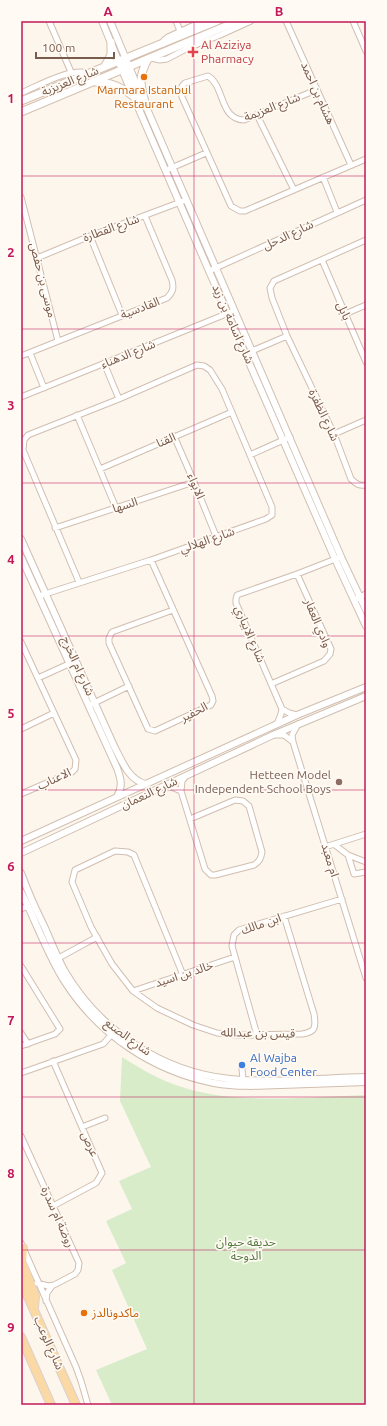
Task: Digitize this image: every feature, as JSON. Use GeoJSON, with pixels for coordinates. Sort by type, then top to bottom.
{"type":"FeatureCollection","features":[{"type":"Feature","properties":{"kind":"main road","name":"شارع العزيزية"},"geometry":{"type":"LineString","coordinates":[[21,101],[217,21]]}},
{"type":"Feature","properties":{"kind":"main road","name":"شارع العزيزية"},"geometry":{"type":"LineString","coordinates":[[21,112],[126,70],[238,21]]}},
{"type":"Feature","properties":{"kind":"main road"},"geometry":{"type":"LineString","coordinates":[[105,66],[111,55],[111,42]]}},
{"type":"Feature","properties":{"kind":"main road"},"geometry":{"type":"LineString","coordinates":[[145,103],[140,78],[149,59]]}},
{"type":"Feature","properties":{"kind":"main road"},"geometry":{"type":"LineString","coordinates":[[122,60],[139,97],[145,103]]}},
{"type":"Feature","properties":{"kind":"main road"},"geometry":{"type":"LineString","coordinates":[[94,82],[104,82],[114,85],[134,96]]}},
{"type":"Feature","properties":{"kind":"main road"},"geometry":{"type":"LineString","coordinates":[[22,1246],[22,1262],[34,1296],[34,1310]]}},
{"type":"Feature","properties":{"kind":"main road","name":"شارع الوعب"},"geometry":{"type":"LineString","coordinates":[[21,1280],[76,1405]]}},
{"type":"Feature","properties":{"kind":"main road","name":"شارع الوعب"},"geometry":{"type":"LineString","coordinates":[[21,1338],[51,1405]]}},
{"type":"Feature","properties":{"kind":"street"},"geometry":{"type":"LineString","coordinates":[[49,21],[70,72]]}},
{"type":"Feature","properties":{"kind":"street"},"geometry":{"type":"LineString","coordinates":[[102,21],[111,42],[122,60]]}},
{"type":"Feature","properties":{"kind":"street"},"geometry":{"type":"LineString","coordinates":[[110,21],[122,60]]}},
{"type":"Feature","properties":{"kind":"street"},"geometry":{"type":"LineString","coordinates":[[176,21],[180,31]]}},
{"type":"Feature","properties":{"kind":"street","name":"شارع العزيزية"},"geometry":{"type":"LineString","coordinates":[[163,44],[164,40],[168,37],[203,21]]}},
{"type":"Feature","properties":{"kind":"street","name":"شارع العزيزية"},"geometry":{"type":"LineString","coordinates":[[149,59],[167,59],[188,48],[251,21]]}},
{"type":"Feature","properties":{"kind":"street","name":"هشام بن احمد"},"geometry":{"type":"LineString","coordinates":[[286,21],[351,165]]}},
{"type":"Feature","properties":{"kind":"street"},"geometry":{"type":"LineString","coordinates":[[353,21],[366,51]]}},
{"type":"Feature","properties":{"kind":"street","name":"شارع اسامة بن زيد"},"geometry":{"type":"LineString","coordinates":[[126,70],[134,96],[166,170],[216,268],[338,557],[366,610]]}},
{"type":"Feature","properties":{"kind":"street"},"geometry":{"type":"LineString","coordinates":[[21,93],[70,72],[80,71],[88,73]]}},
{"type":"Feature","properties":{"kind":"street","name":"شارع العزيمة"},"geometry":{"type":"LineString","coordinates":[[316,90],[244,120],[236,119],[228,112],[214,82],[208,76],[185,83],[182,86],[182,96],[231,206],[240,211],[245,211],[366,159]]}},
{"type":"Feature","properties":{"kind":"street","name":"شارع اسامة بن زيد"},"geometry":{"type":"LineString","coordinates":[[145,103],[173,168],[183,201],[209,271],[246,354],[287,439]]}},
{"type":"Feature","properties":{"kind":"street"},"geometry":{"type":"LineString","coordinates":[[257,115],[294,190]]}},
{"type":"Feature","properties":{"kind":"street"},"geometry":{"type":"LineString","coordinates":[[166,170],[206,152]]}},
{"type":"Feature","properties":{"kind":"street"},"geometry":{"type":"LineString","coordinates":[[323,177],[337,212]]}},
{"type":"Feature","properties":{"kind":"street","name":"موسى بن حفص"},"geometry":{"type":"LineString","coordinates":[[21,197],[58,341]]}},
{"type":"Feature","properties":{"kind":"street","name":"شارع الدحل"},"geometry":{"type":"LineString","coordinates":[[209,271],[366,200]]}},
{"type":"Feature","properties":{"kind":"street","name":"شارع القطارة"},"geometry":{"type":"LineString","coordinates":[[37,258],[90,236],[183,201]]}},
{"type":"Feature","properties":{"kind":"street","name":"القادسية"},"geometry":{"type":"LineString","coordinates":[[21,356],[167,298],[173,289],[172,280],[145,216]]}},
{"type":"Feature","properties":{"kind":"street"},"geometry":{"type":"LineString","coordinates":[[90,236],[122,315]]}},
{"type":"Feature","properties":{"kind":"street","name":"شارع الظفرة"},"geometry":{"type":"LineString","coordinates":[[366,240],[274,281],[270,288],[272,298],[287,336],[334,434],[351,479],[356,484],[361,486],[366,485]]}},
{"type":"Feature","properties":{"kind":"street","name":"بابل"},"geometry":{"type":"LineString","coordinates":[[322,260],[366,362]]}},
{"type":"Feature","properties":{"kind":"street"},"geometry":{"type":"LineString","coordinates":[[345,314],[366,305]]}},
{"type":"Feature","properties":{"kind":"street","name":"شارع الدهناء"},"geometry":{"type":"LineString","coordinates":[[21,398],[235,311]]}},
{"type":"Feature","properties":{"kind":"street"},"geometry":{"type":"LineString","coordinates":[[246,354],[287,336]]}},
{"type":"Feature","properties":{"kind":"street"},"geometry":{"type":"LineString","coordinates":[[30,353],[44,388]]}},
{"type":"Feature","properties":{"kind":"street"},"geometry":{"type":"LineString","coordinates":[[104,363],[119,399]]}},
{"type":"Feature","properties":{"kind":"street","name":"شارع الهلالي"},"geometry":{"type":"LineString","coordinates":[[42,594],[150,560],[266,519],[272,515],[272,507],[232,412],[216,378],[210,370],[204,366],[197,365],[119,399],[28,435],[24,440],[23,450],[79,582]]}},
{"type":"Feature","properties":{"kind":"street","name":"القنا"},"geometry":{"type":"LineString","coordinates":[[100,469],[232,412]]}},
{"type":"Feature","properties":{"kind":"street"},"geometry":{"type":"LineString","coordinates":[[77,415],[116,508]]}},
{"type":"Feature","properties":{"kind":"street"},"geometry":{"type":"LineString","coordinates":[[334,434],[366,420]]}},
{"type":"Feature","properties":{"kind":"street","name":"الابواء"},"geometry":{"type":"LineString","coordinates":[[174,436],[216,536]]}},
{"type":"Feature","properties":{"kind":"street"},"geometry":{"type":"LineString","coordinates":[[250,456],[287,439]]}},
{"type":"Feature","properties":{"kind":"street","name":"السها"},"geometry":{"type":"LineString","coordinates":[[55,528],[194,482]]}},
{"type":"Feature","properties":{"kind":"street","name":"شارع ام الخرج"},"geometry":{"type":"LineString","coordinates":[[21,539],[42,594],[92,704],[121,779],[122,786],[117,797]]}},
{"type":"Feature","properties":{"kind":"street","name":"شارع ام الخرج"},"geometry":{"type":"LineString","coordinates":[[21,557],[42,594]]}},
{"type":"Feature","properties":{"kind":"street","name":"شارع الابياري"},"geometry":{"type":"LineString","coordinates":[[282,709],[236,603],[237,595],[297,574],[338,557]]}},
{"type":"Feature","properties":{"kind":"street","name":"الحفير"},"geometry":{"type":"LineString","coordinates":[[150,560],[173,610],[212,696],[213,701],[211,705],[155,731],[148,728],[109,643],[109,638],[112,632],[173,610]]}},
{"type":"Feature","properties":{"kind":"street","name":"وادي العقار"},"geometry":{"type":"LineString","coordinates":[[271,684],[324,661],[330,654],[331,649],[297,574]]}},
{"type":"Feature","properties":{"kind":"street","name":"شارع اسامة بن زيد"},"geometry":{"type":"LineString","coordinates":[[360,597],[366,626]]}},
{"type":"Feature","properties":{"kind":"street","name":"الاعناب"},"geometry":{"type":"LineString","coordinates":[[21,642],[76,760],[75,769],[72,772],[21,794]]}},
{"type":"Feature","properties":{"kind":"street"},"geometry":{"type":"LineString","coordinates":[[38,678],[73,662]]}},
{"type":"Feature","properties":{"kind":"street"},"geometry":{"type":"LineString","coordinates":[[92,704],[129,686]]}},
{"type":"Feature","properties":{"kind":"street","name":"شارع النعمان"},"geometry":{"type":"LineString","coordinates":[[21,841],[297,715],[366,687]]}},
{"type":"Feature","properties":{"kind":"street","name":"شارع النعمان"},"geometry":{"type":"LineString","coordinates":[[21,853],[273,735],[366,696]]}},
{"type":"Feature","properties":{"kind":"street","name":"شارع ام الخرج"},"geometry":{"type":"LineString","coordinates":[[92,704],[130,775],[135,780],[145,784]]}},
{"type":"Feature","properties":{"kind":"street"},"geometry":{"type":"LineString","coordinates":[[277,724],[280,719],[282,709],[297,715]]}},
{"type":"Feature","properties":{"kind":"street"},"geometry":{"type":"LineString","coordinates":[[21,729],[54,713]]}},
{"type":"Feature","properties":{"kind":"street"},"geometry":{"type":"LineString","coordinates":[[293,742],[292,735],[298,724]]}},
{"type":"Feature","properties":{"kind":"street"},"geometry":{"type":"LineString","coordinates":[[273,735],[284,735],[293,742]]}},
{"type":"Feature","properties":{"kind":"street","name":"ام معبد"},"geometry":{"type":"LineString","coordinates":[[293,742],[366,978]]}},
{"type":"Feature","properties":{"kind":"street"},"geometry":{"type":"LineString","coordinates":[[186,776],[182,782],[181,791],[205,869],[211,875],[254,865],[262,857],[262,852],[249,806],[243,801],[235,800],[190,819]]}},
{"type":"Feature","properties":{"kind":"street"},"geometry":{"type":"LineString","coordinates":[[163,786],[169,786],[181,791]]}},
{"type":"Feature","properties":{"kind":"street"},"geometry":{"type":"LineString","coordinates":[[325,847],[366,834]]}},
{"type":"Feature","properties":{"kind":"street"},"geometry":{"type":"LineString","coordinates":[[335,845],[348,854],[366,862]]}},
{"type":"Feature","properties":{"kind":"street","name":"قيس بن عبدالله"},"geometry":{"type":"LineString","coordinates":[[183,975],[134,855],[128,852],[115,851],[75,870],[72,882],[91,927],[112,964],[133,991],[157,1008],[193,1025],[217,1033],[286,1035],[310,1033],[314,1029],[316,1023],[314,1014],[284,916]]}},
{"type":"Feature","properties":{"kind":"street"},"geometry":{"type":"LineString","coordinates":[[348,854],[354,874],[366,872]]}},
{"type":"Feature","properties":{"kind":"street","name":"شارع الصنع"},"geometry":{"type":"LineString","coordinates":[[21,873],[56,959]]}},
{"type":"Feature","properties":{"kind":"street","name":"شارع الصنع"},"geometry":{"type":"LineString","coordinates":[[21,892],[56,959],[82,996],[113,1033],[141,1056],[182,1074],[215,1083],[252,1086],[366,1082]]}},
{"type":"Feature","properties":{"kind":"street","name":"ابن مالك"},"geometry":{"type":"LineString","coordinates":[[257,1035],[232,946],[234,935],[239,930],[342,899]]}},
{"type":"Feature","properties":{"kind":"street"},"geometry":{"type":"LineString","coordinates":[[21,909],[28,906]]}},
{"type":"Feature","properties":{"kind":"street"},"geometry":{"type":"LineString","coordinates":[[56,959],[97,937]]}},
{"type":"Feature","properties":{"kind":"street","name":"خالد بن اسيد"},"geometry":{"type":"LineString","coordinates":[[133,991],[235,957]]}},
{"type":"Feature","properties":{"kind":"street"},"geometry":{"type":"LineString","coordinates":[[21,966],[60,1029],[55,1034],[21,1046]]}},
{"type":"Feature","properties":{"kind":"street"},"geometry":{"type":"LineString","coordinates":[[21,1033],[28,1044]]}},
{"type":"Feature","properties":{"kind":"street"},"geometry":{"type":"LineString","coordinates":[[21,1073],[102,1044],[113,1033]]}},
{"type":"Feature","properties":{"kind":"street","name":"شارع الصنع"},"geometry":{"type":"LineString","coordinates":[[113,1033],[174,1066],[204,1075],[243,1080],[366,1077]]}},
{"type":"Feature","properties":{"kind":"street","name":"عرص"},"geometry":{"type":"LineString","coordinates":[[53,1061],[102,1173],[96,1183],[53,1206]]}},
{"type":"Feature","properties":{"kind":"street"},"geometry":{"type":"LineString","coordinates":[[242,1070],[243,1080]]}},
{"type":"Feature","properties":{"kind":"street"},"geometry":{"type":"LineString","coordinates":[[82,1127],[105,1118]]}},
{"type":"Feature","properties":{"kind":"street","name":"روضة ام سدرة"},"geometry":{"type":"LineString","coordinates":[[21,1136],[77,1258],[79,1267],[75,1274],[52,1286]]}},
{"type":"Feature","properties":{"kind":"street"},"geometry":{"type":"LineString","coordinates":[[22,1246],[76,1367],[88,1405]]}},
{"type":"Feature","properties":{"kind":"street"},"geometry":{"type":"LineString","coordinates":[[38,1283],[52,1286],[47,1293],[46,1301]]}},
{"type":"Feature","properties":{"kind":"green space","name":"حديقة حيوان الدوحة"},"geometry":{"type":"Polygon","coordinates":[[[122,1057],[146,1072],[173,1084],[195,1091],[219,1095],[243,1098],[294,1098],[366,1095],[366,1405],[112,1405],[96,1370],[147,1349],[112,1270],[126,1263],[106,1221],[132,1209],[119,1181],[151,1167],[120,1101],[122,1057]]]}},
{"type":"Feature","properties":{"kind":"place","name":"Al Aziziya Pharmacy"},"geometry":{"type":"Point","coordinates":[193,52]}},
{"type":"Feature","properties":{"kind":"place","name":"Marmara Istanbul Restaurant"},"geometry":{"type":"Point","coordinates":[144,77]}},
{"type":"Feature","properties":{"kind":"place","name":"Hetteen Model Independent School Boys"},"geometry":{"type":"Point","coordinates":[339,782]}},
{"type":"Feature","properties":{"kind":"place","name":"Al Wajba Food Center"},"geometry":{"type":"Point","coordinates":[242,1065]}},
{"type":"Feature","properties":{"kind":"place","name":"ماكدونالدز"},"geometry":{"type":"Point","coordinates":[84,1313]}}]}
